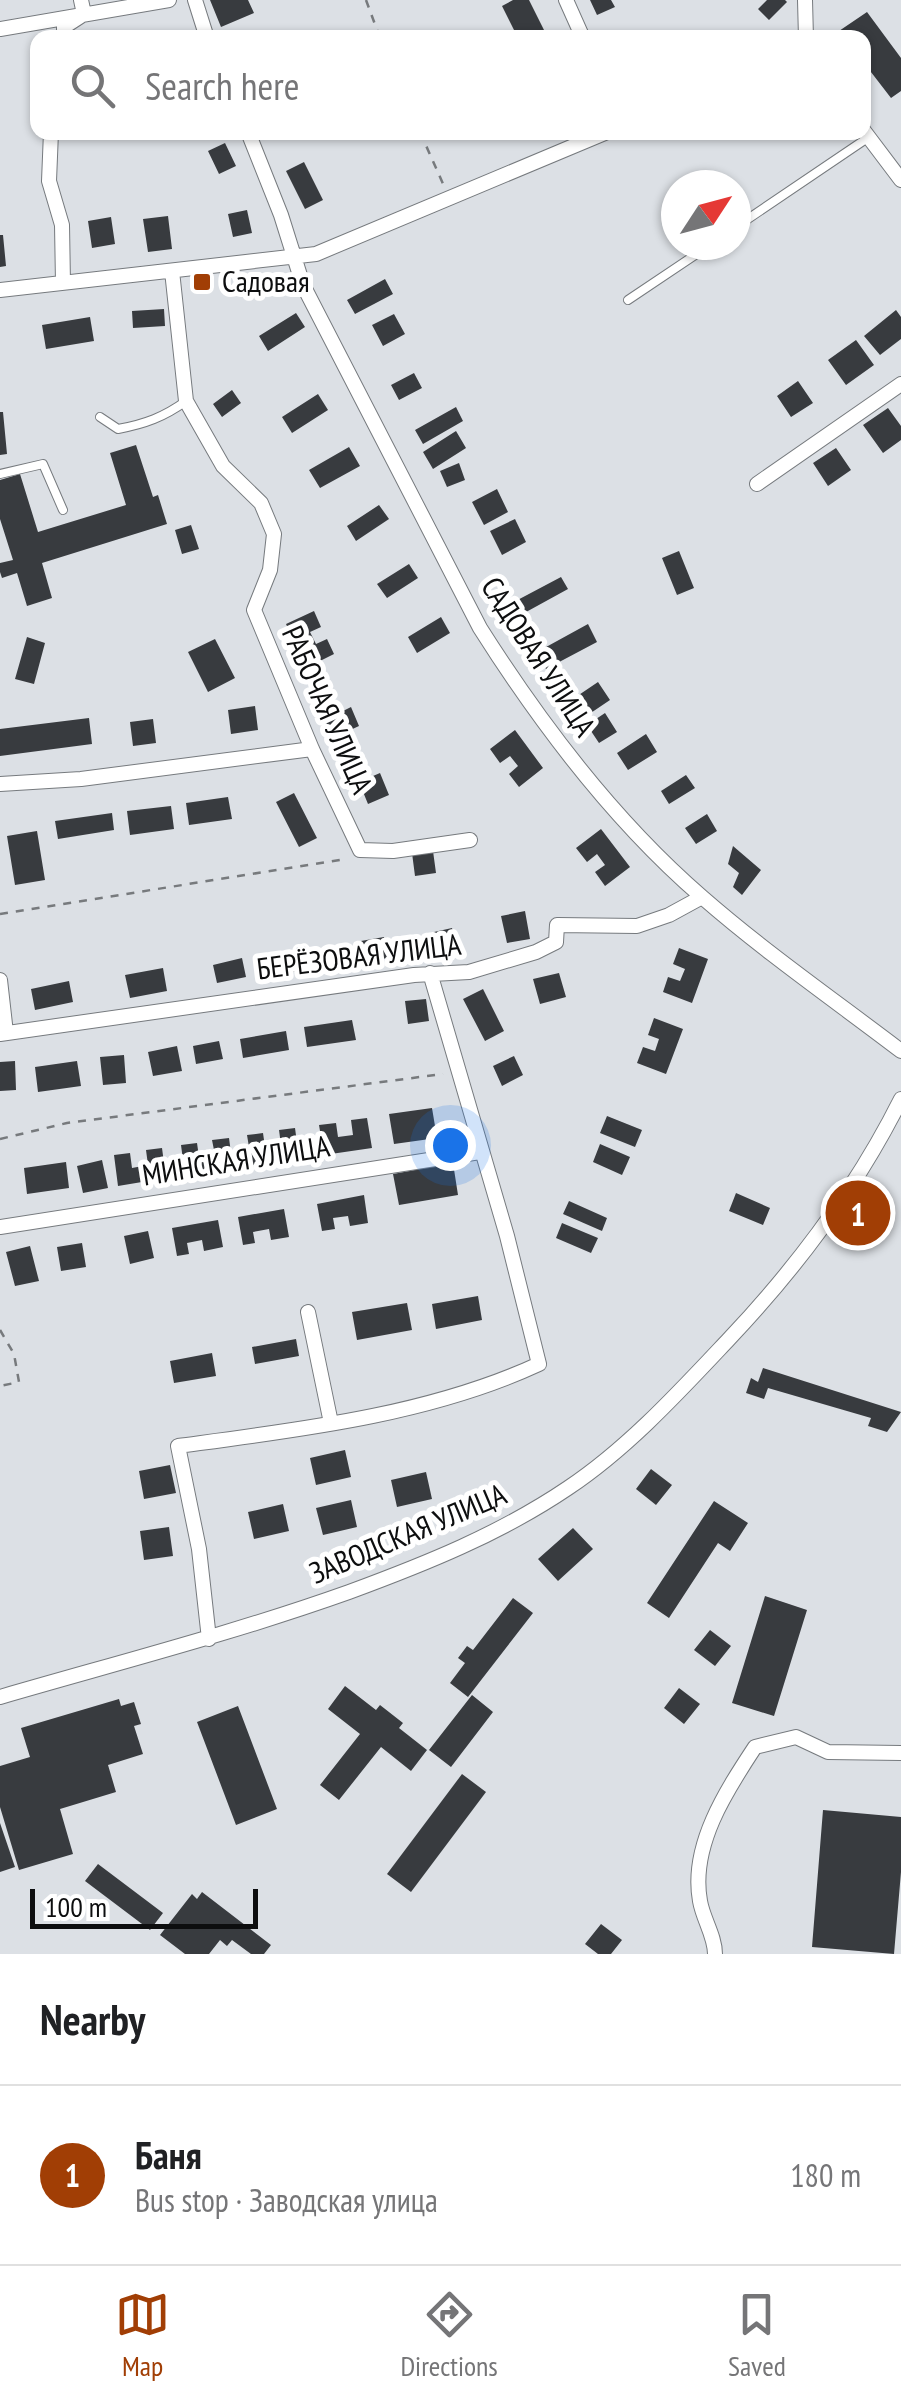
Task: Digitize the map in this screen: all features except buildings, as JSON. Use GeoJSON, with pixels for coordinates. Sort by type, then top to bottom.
{"type":"FeatureCollection","features":[{"type":"Feature","properties":{"kind":"street"},"geometry":{"type":"LineString","coordinates":[[0,29],[83,7],[170,0]]}},
{"type":"Feature","properties":{"kind":"street"},"geometry":{"type":"LineString","coordinates":[[195,0],[205,30]]}},
{"type":"Feature","properties":{"kind":"street"},"geometry":{"type":"LineString","coordinates":[[566,0],[579,30]]}},
{"type":"Feature","properties":{"kind":"street"},"geometry":{"type":"LineString","coordinates":[[805,0],[806,30]]}},
{"type":"Feature","properties":{"kind":"street"},"geometry":{"type":"LineString","coordinates":[[64,30],[83,7]]}},
{"type":"Feature","properties":{"kind":"street"},"geometry":{"type":"LineString","coordinates":[[51,140],[50,180],[62,226],[64,283]]}},
{"type":"Feature","properties":{"kind":"street","name":"САДОВАЯ УЛИЦА"},"geometry":{"type":"LineString","coordinates":[[251,140],[281,215],[302,285],[488,642],[547,728],[599,792],[702,897],[901,1050]]}},
{"type":"Feature","properties":{"kind":"street"},"geometry":{"type":"LineString","coordinates":[[0,290],[316,254],[588,140]]}},
{"type":"Feature","properties":{"kind":"street"},"geometry":{"type":"LineString","coordinates":[[871,140],[901,180]]}},
{"type":"Feature","properties":{"kind":"street","name":"РАБОЧАЯ УЛИЦА"},"geometry":{"type":"LineString","coordinates":[[172,271],[186,401],[224,466],[261,503],[274,534],[270,570],[254,610],[312,749],[360,850]]}},
{"type":"Feature","properties":{"kind":"street"},"geometry":{"type":"LineString","coordinates":[[756,484],[901,384]]}},
{"type":"Feature","properties":{"kind":"street"},"geometry":{"type":"LineString","coordinates":[[0,784],[80,780],[312,749]]}},
{"type":"Feature","properties":{"kind":"street"},"geometry":{"type":"LineString","coordinates":[[360,850],[393,851],[470,840]]}},
{"type":"Feature","properties":{"kind":"street","name":"БЕРЁЗОВАЯ УЛИЦА"},"geometry":{"type":"LineString","coordinates":[[3,1034],[430,973],[469,972],[556,942],[557,926],[637,926],[702,897]]}},
{"type":"Feature","properties":{"kind":"street"},"geometry":{"type":"LineString","coordinates":[[209,1639],[199,1549],[178,1446],[410,1407],[482,1388],[539,1364],[507,1236],[430,973]]}},
{"type":"Feature","properties":{"kind":"street"},"geometry":{"type":"LineString","coordinates":[[0,980],[3,1034]]}},
{"type":"Feature","properties":{"kind":"street","name":"ЗАВОДСКАЯ УЛИЦА"},"geometry":{"type":"LineString","coordinates":[[0,1697],[209,1639],[446,1555],[536,1509],[571,1486],[663,1406],[777,1287],[811,1247],[850,1190],[901,1099]]}},
{"type":"Feature","properties":{"kind":"street","name":"МИНСКАЯ УЛИЦА"},"geometry":{"type":"LineString","coordinates":[[0,1227],[480,1152]]}},
{"type":"Feature","properties":{"kind":"street"},"geometry":{"type":"LineString","coordinates":[[308,1312],[331,1423]]}},
{"type":"Feature","properties":{"kind":"street"},"geometry":{"type":"LineString","coordinates":[[715,1954],[700,1902],[698,1862],[727,1789],[755,1746],[796,1737],[828,1752],[901,1753]]}},
{"type":"Feature","properties":{"kind":"lane"},"geometry":{"type":"LineString","coordinates":[[751,216],[858,140]]}},
{"type":"Feature","properties":{"kind":"lane"},"geometry":{"type":"LineString","coordinates":[[628,300],[688,260]]}},
{"type":"Feature","properties":{"kind":"lane"},"geometry":{"type":"LineString","coordinates":[[100,416],[118,428],[129,427],[164,417],[186,401]]}},
{"type":"Feature","properties":{"kind":"lane"},"geometry":{"type":"LineString","coordinates":[[0,474],[43,464],[63,510]]}},
{"type":"Feature","properties":{"kind":"path"},"geometry":{"type":"LineString","coordinates":[[366,0],[377,30]]}},
{"type":"Feature","properties":{"kind":"path"},"geometry":{"type":"LineString","coordinates":[[424,140],[450,198]]}},
{"type":"Feature","properties":{"kind":"path"},"geometry":{"type":"LineString","coordinates":[[0,914],[350,858],[360,850]]}},
{"type":"Feature","properties":{"kind":"path"},"geometry":{"type":"LineString","coordinates":[[0,1139],[67,1123],[458,1072]]}},
{"type":"Feature","properties":{"kind":"path"},"geometry":{"type":"LineString","coordinates":[[0,1330],[14,1354],[19,1382],[0,1386]]}},
{"type":"Feature","properties":{"kind":"place","name":"Садовая"},"geometry":{"type":"Point","coordinates":[202,282]}},
{"type":"Feature","properties":{"kind":"place","name":"Баня"},"geometry":{"type":"Point","coordinates":[858,1213]}}]}
